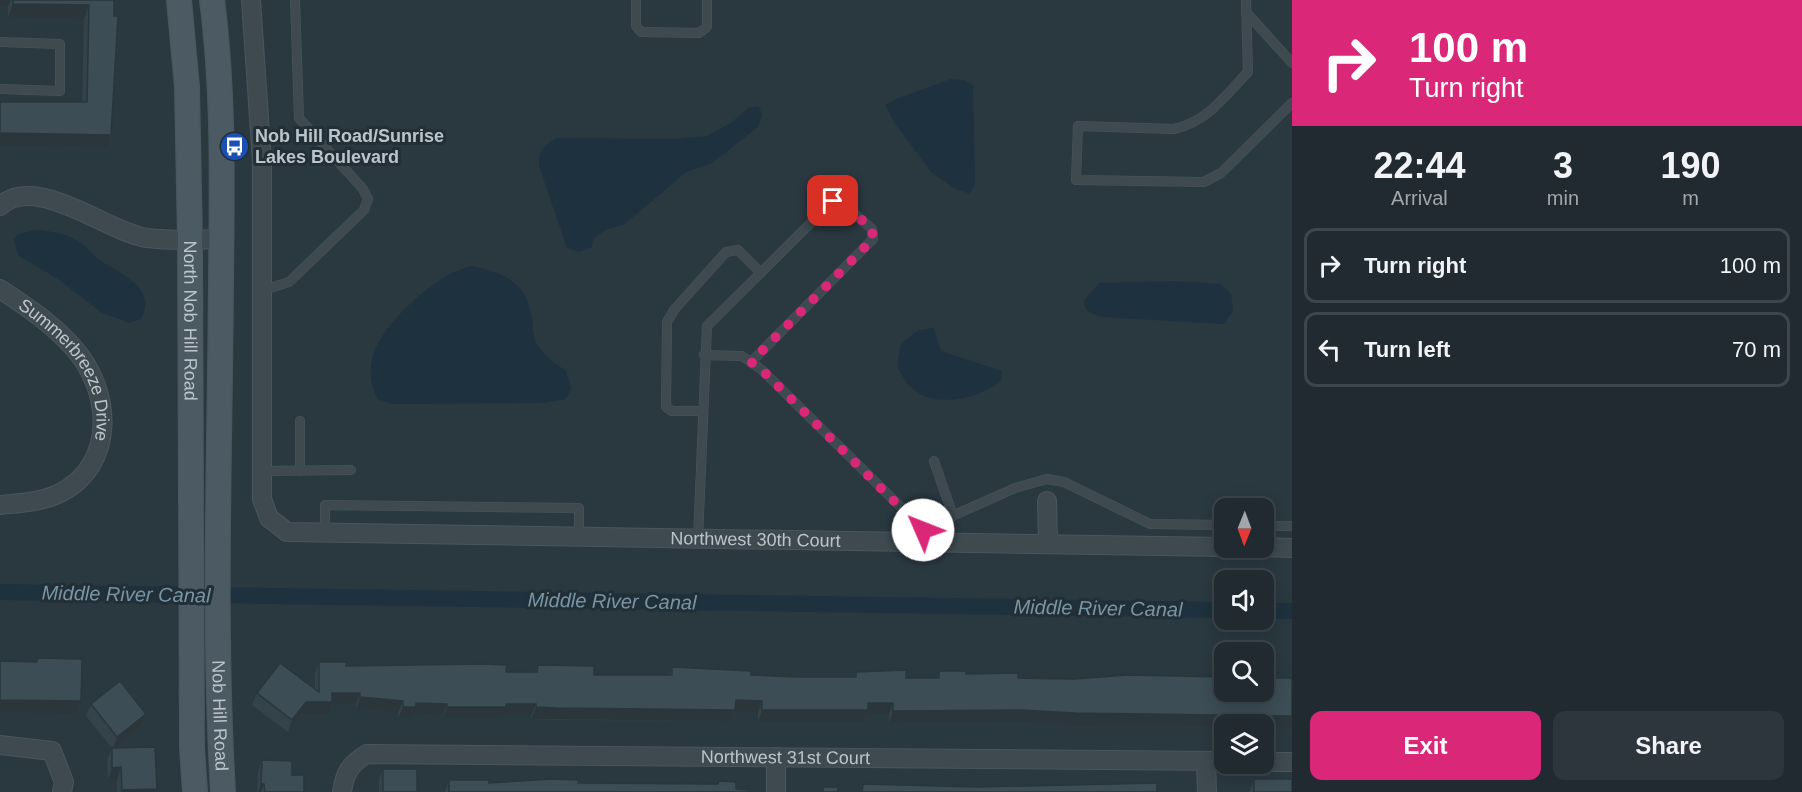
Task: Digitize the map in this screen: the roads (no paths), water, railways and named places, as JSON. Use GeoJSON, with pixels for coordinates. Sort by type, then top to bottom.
{"type":"FeatureCollection","features":[{"type":"Feature","properties":{"kind":"main road","name":"North Nob Hill Road"},"geometry":{"type":"LineString","coordinates":[[179,0],[187,87],[192,642]]}},
{"type":"Feature","properties":{"kind":"main road","name":"North Nob Hill Road"},"geometry":{"type":"LineString","coordinates":[[212,0],[218,82],[221,239],[220,639]]}},
{"type":"Feature","properties":{"kind":"main road","name":"Nob Hill Road"},"geometry":{"type":"LineString","coordinates":[[220,639],[223,792]]}},
{"type":"Feature","properties":{"kind":"main road","name":"Nob Hill Road"},"geometry":{"type":"LineString","coordinates":[[192,642],[195,792]]}},
{"type":"Feature","properties":{"kind":"street"},"geometry":{"type":"LineString","coordinates":[[251,0],[262,162],[264,290],[262,471]]}},
{"type":"Feature","properties":{"kind":"street"},"geometry":{"type":"LineString","coordinates":[[0,206],[6,201],[26,197],[51,198],[146,238],[221,239]]}},
{"type":"Feature","properties":{"kind":"street","name":"Summerbreeze Drive"},"geometry":{"type":"LineString","coordinates":[[0,289],[36,312],[73,347],[96,383],[103,406],[102,444],[87,474],[59,494],[39,500],[0,505]]}},
{"type":"Feature","properties":{"kind":"street","name":"Northwest 30th Court"},"geometry":{"type":"LineString","coordinates":[[262,471],[262,498],[269,518],[287,532],[698,538],[917,536],[1048,544],[1214,546]]}},
{"type":"Feature","properties":{"kind":"street"},"geometry":{"type":"LineString","coordinates":[[1047,501],[1048,544]]}},
{"type":"Feature","properties":{"kind":"street"},"geometry":{"type":"LineString","coordinates":[[1274,547],[1292,548]]}},
{"type":"Feature","properties":{"kind":"street"},"geometry":{"type":"LineString","coordinates":[[0,745],[51,751],[64,782],[62,792]]}},
{"type":"Feature","properties":{"kind":"street","name":"Northwest 31st Court"},"geometry":{"type":"LineString","coordinates":[[342,792],[344,777],[352,763],[367,754],[1214,761]]}},
{"type":"Feature","properties":{"kind":"street"},"geometry":{"type":"LineString","coordinates":[[776,757],[776,792]]}},
{"type":"Feature","properties":{"kind":"street"},"geometry":{"type":"LineString","coordinates":[[1206,761],[1207,792]]}},
{"type":"Feature","properties":{"kind":"street"},"geometry":{"type":"LineString","coordinates":[[1274,762],[1292,762]]}},
{"type":"Feature","properties":{"kind":"lane"},"geometry":{"type":"LineString","coordinates":[[264,290],[289,282],[364,210],[368,199],[363,189],[299,118],[295,0]]}},
{"type":"Feature","properties":{"kind":"lane"},"geometry":{"type":"LineString","coordinates":[[636,0],[636,26],[641,32],[699,33],[707,27],[707,0]]}},
{"type":"Feature","properties":{"kind":"lane"},"geometry":{"type":"LineString","coordinates":[[1246,0],[1248,72],[1203,118],[1174,129],[1078,126],[1076,180],[1204,182],[1221,173],[1292,103]]}},
{"type":"Feature","properties":{"kind":"lane"},"geometry":{"type":"LineString","coordinates":[[1246,12],[1292,63]]}},
{"type":"Feature","properties":{"kind":"lane"},"geometry":{"type":"LineString","coordinates":[[0,42],[60,44],[60,90],[0,88]]}},
{"type":"Feature","properties":{"kind":"lane"},"geometry":{"type":"LineString","coordinates":[[698,538],[707,326],[833,201],[840,201],[872,229],[873,239],[751,362]]}},
{"type":"Feature","properties":{"kind":"lane"},"geometry":{"type":"LineString","coordinates":[[702,411],[672,411],[666,407],[667,322],[674,310],[726,252],[738,250],[761,273]]}},
{"type":"Feature","properties":{"kind":"lane"},"geometry":{"type":"LineString","coordinates":[[704,355],[742,356],[762,370],[917,536],[953,516],[1015,488],[1047,479],[1065,482],[1150,524],[1214,525]]}},
{"type":"Feature","properties":{"kind":"lane"},"geometry":{"type":"LineString","coordinates":[[300,421],[300,471]]}},
{"type":"Feature","properties":{"kind":"lane"},"geometry":{"type":"LineString","coordinates":[[934,461],[953,516]]}},
{"type":"Feature","properties":{"kind":"lane"},"geometry":{"type":"LineString","coordinates":[[262,471],[351,470]]}},
{"type":"Feature","properties":{"kind":"lane"},"geometry":{"type":"LineString","coordinates":[[325,533],[325,505],[579,508],[579,537]]}},
{"type":"Feature","properties":{"kind":"lane"},"geometry":{"type":"LineString","coordinates":[[1274,526],[1292,526]]}},
{"type":"Feature","properties":{"kind":"water"},"geometry":{"type":"Polygon","coordinates":[[[951,79],[964,80],[973,85],[975,183],[970,194],[954,188],[931,172],[894,122],[885,105],[951,79]]]}},
{"type":"Feature","properties":{"kind":"water"},"geometry":{"type":"Polygon","coordinates":[[[759,106],[762,115],[758,127],[712,163],[686,172],[625,224],[606,230],[594,238],[591,248],[579,252],[567,248],[539,166],[541,152],[548,143],[557,138],[675,139],[707,136],[731,123],[748,108],[759,106]]]}},
{"type":"Feature","properties":{"kind":"water"},"geometry":{"type":"Polygon","coordinates":[[[35,230],[61,234],[76,240],[98,259],[127,277],[141,291],[145,299],[141,319],[130,323],[102,313],[58,279],[19,256],[13,239],[19,234],[35,230]]]}},
{"type":"Feature","properties":{"kind":"water"},"geometry":{"type":"Polygon","coordinates":[[[473,266],[505,276],[525,296],[532,318],[536,343],[547,357],[566,371],[571,389],[566,399],[543,403],[392,404],[378,400],[371,381],[371,366],[377,346],[386,332],[412,302],[428,289],[459,270],[473,266]]]}},
{"type":"Feature","properties":{"kind":"water"},"geometry":{"type":"Polygon","coordinates":[[[1176,281],[1221,284],[1231,294],[1233,311],[1224,324],[1101,317],[1087,311],[1083,302],[1099,283],[1176,281]]]}},
{"type":"Feature","properties":{"kind":"water"},"geometry":{"type":"Polygon","coordinates":[[[934,328],[941,351],[1002,371],[1001,381],[978,394],[951,400],[924,396],[914,390],[898,367],[901,344],[918,330],[934,328]]]}},
{"type":"Feature","properties":{"kind":"waterway","name":"Middle River Canal"},"geometry":{"type":"LineString","coordinates":[[0,592],[1214,610]]}},
{"type":"Feature","properties":{"kind":"waterway","name":"Middle River Canal"},"geometry":{"type":"LineString","coordinates":[[1274,611],[1292,611]]}},
{"type":"Feature","properties":{"kind":"place","name":"Nob Hill Road/Sunrise Lakes Boulevard"},"geometry":{"type":"Point","coordinates":[234,146]}}]}
